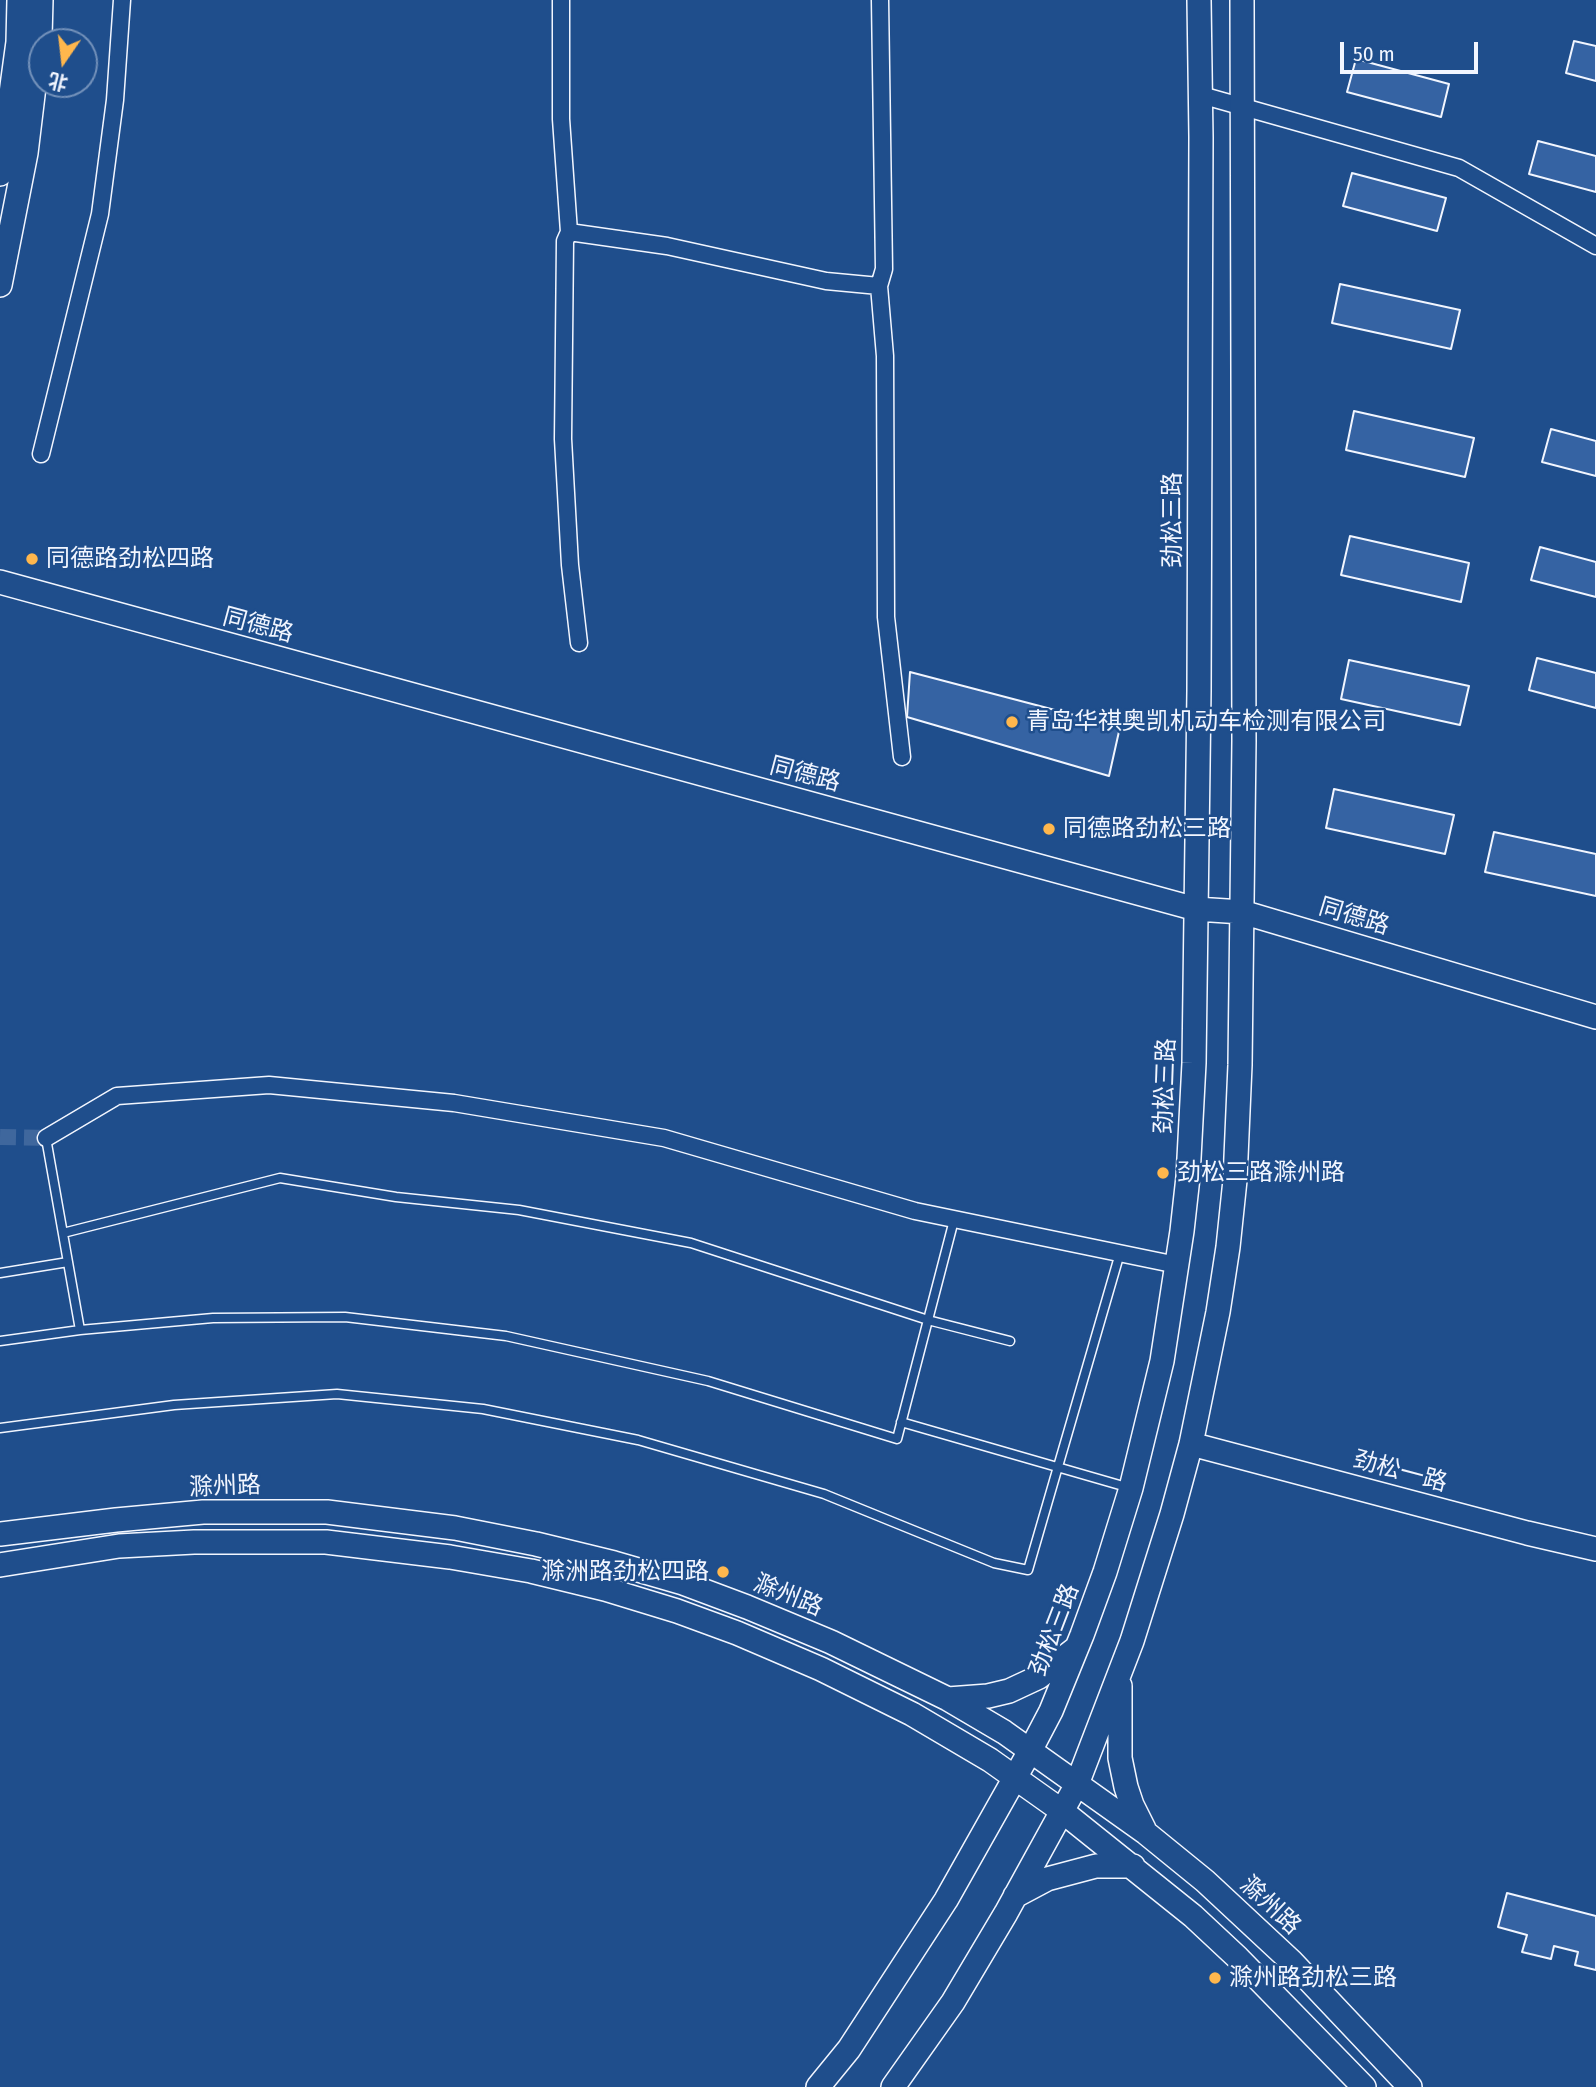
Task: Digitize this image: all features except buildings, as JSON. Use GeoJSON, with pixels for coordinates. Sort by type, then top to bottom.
{"type":"FeatureCollection","features":[{"type":"Feature","properties":{"kind":"main road"},"geometry":{"type":"LineString","coordinates":[[0,173],[18,42],[19,0]]}},
{"type":"Feature","properties":{"kind":"main road"},"geometry":{"type":"LineString","coordinates":[[0,285],[26,153],[40,37],[41,0]]}},
{"type":"Feature","properties":{"kind":"main road","name":"劲松三路"},"geometry":{"type":"LineString","coordinates":[[818,2087],[849,2049],[946,1899],[1051,1711],[1105,1573],[1131,1488],[1162,1361],[1188,1177],[1194,1063],[1199,691],[1199,0]]}},
{"type":"Feature","properties":{"kind":"main road"},"geometry":{"type":"LineString","coordinates":[[893,2087],[953,2002],[1077,1784],[1132,1641],[1168,1526],[1191,1444],[1218,1312],[1235,1180],[1240,1065],[1244,426],[1242,0]]}},
{"type":"Feature","properties":{"kind":"main road","name":"同德路"},"geometry":{"type":"LineString","coordinates":[[0,582],[1196,909],[1242,912],[1596,1017]]}},
{"type":"Feature","properties":{"kind":"main road","name":"劲松一路"},"geometry":{"type":"LineString","coordinates":[[1191,1444],[1514,1530],[1596,1549]]}},
{"type":"Feature","properties":{"kind":"main road","name":"滁州路"},"geometry":{"type":"LineString","coordinates":[[0,1534],[203,1513],[327,1512],[455,1528],[614,1563],[684,1583],[831,1642],[948,1699],[1030,1751],[1146,1833],[1213,1888],[1281,1952],[1410,2087]]}},
{"type":"Feature","properties":{"kind":"main road"},"geometry":{"type":"LineString","coordinates":[[0,1565],[119,1546],[194,1542],[326,1542],[450,1556],[531,1571],[605,1589],[737,1633],[821,1669],[912,1714],[990,1760],[1062,1811],[1193,1916],[1229,1949],[1364,2087]]}},
{"type":"Feature","properties":{"kind":"main road"},"geometry":{"type":"LineString","coordinates":[[948,1699],[988,1696],[1009,1691],[1039,1676],[1077,1647]]}},
{"type":"Feature","properties":{"kind":"main road"},"geometry":{"type":"LineString","coordinates":[[1120,1672],[1120,1758],[1132,1805],[1146,1833]]}},
{"type":"Feature","properties":{"kind":"main road"},"geometry":{"type":"LineString","coordinates":[[1015,1896],[1047,1878],[1096,1866],[1133,1866]]}},
{"type":"Feature","properties":{"kind":"street"},"geometry":{"type":"LineString","coordinates":[[41,454],[100,214],[115,100],[122,0]]}},
{"type":"Feature","properties":{"kind":"street"},"geometry":{"type":"LineString","coordinates":[[561,0],[561,119],[569,232],[565,242],[563,439],[570,565],[579,643]]}},
{"type":"Feature","properties":{"kind":"street"},"geometry":{"type":"LineString","coordinates":[[880,0],[884,269],[879,286],[885,356],[886,617],[902,757]]}},
{"type":"Feature","properties":{"kind":"street"},"geometry":{"type":"LineString","coordinates":[[1201,95],[1459,169],[1596,246]]}},
{"type":"Feature","properties":{"kind":"street"},"geometry":{"type":"LineString","coordinates":[[569,232],[667,246],[826,281],[879,286]]}},
{"type":"Feature","properties":{"kind":"street"},"geometry":{"type":"LineString","coordinates":[[46,1138],[117,1096],[268,1086],[454,1103],[664,1138],[915,1211],[1177,1265]]}},
{"type":"Feature","properties":{"kind":"lane"},"geometry":{"type":"LineString","coordinates":[[46,1138],[80,1330]]}},
{"type":"Feature","properties":{"kind":"lane"},"geometry":{"type":"LineString","coordinates":[[63,1233],[279,1178],[396,1197],[519,1210],[691,1243],[928,1321],[1010,1341]]}},
{"type":"Feature","properties":{"kind":"lane"},"geometry":{"type":"LineString","coordinates":[[0,1341],[80,1330],[213,1318],[345,1317],[506,1335],[708,1381],[897,1439],[954,1220]]}},
{"type":"Feature","properties":{"kind":"lane"},"geometry":{"type":"LineString","coordinates":[[0,1428],[174,1405],[337,1394],[483,1409],[638,1440],[824,1494],[994,1563],[1028,1570],[1120,1253]]}},
{"type":"Feature","properties":{"kind":"lane"},"geometry":{"type":"LineString","coordinates":[[0,1273],[68,1262]]}},
{"type":"Feature","properties":{"kind":"lane"},"geometry":{"type":"LineString","coordinates":[[901,1422],[1131,1488]]}},
{"type":"Feature","properties":{"kind":"tunnel"},"geometry":{"type":"LineString","coordinates":[[0,1137],[46,1138]]}},
{"type":"Feature","properties":{"kind":"place","name":"同德路劲松四路"},"geometry":{"type":"Point","coordinates":[32,559]}},
{"type":"Feature","properties":{"kind":"place","name":"青岛华祺奥凯机动车检测有限公司"},"geometry":{"type":"Point","coordinates":[1012,722]}},
{"type":"Feature","properties":{"kind":"place","name":"同德路劲松三路"},"geometry":{"type":"Point","coordinates":[1049,829]}},
{"type":"Feature","properties":{"kind":"place","name":"劲松三路滁州路"},"geometry":{"type":"Point","coordinates":[1163,1173]}},
{"type":"Feature","properties":{"kind":"place","name":"滁洲路劲松四路"},"geometry":{"type":"Point","coordinates":[723,1572]}},
{"type":"Feature","properties":{"kind":"place","name":"滁州路劲松三路"},"geometry":{"type":"Point","coordinates":[1215,1978]}}]}
